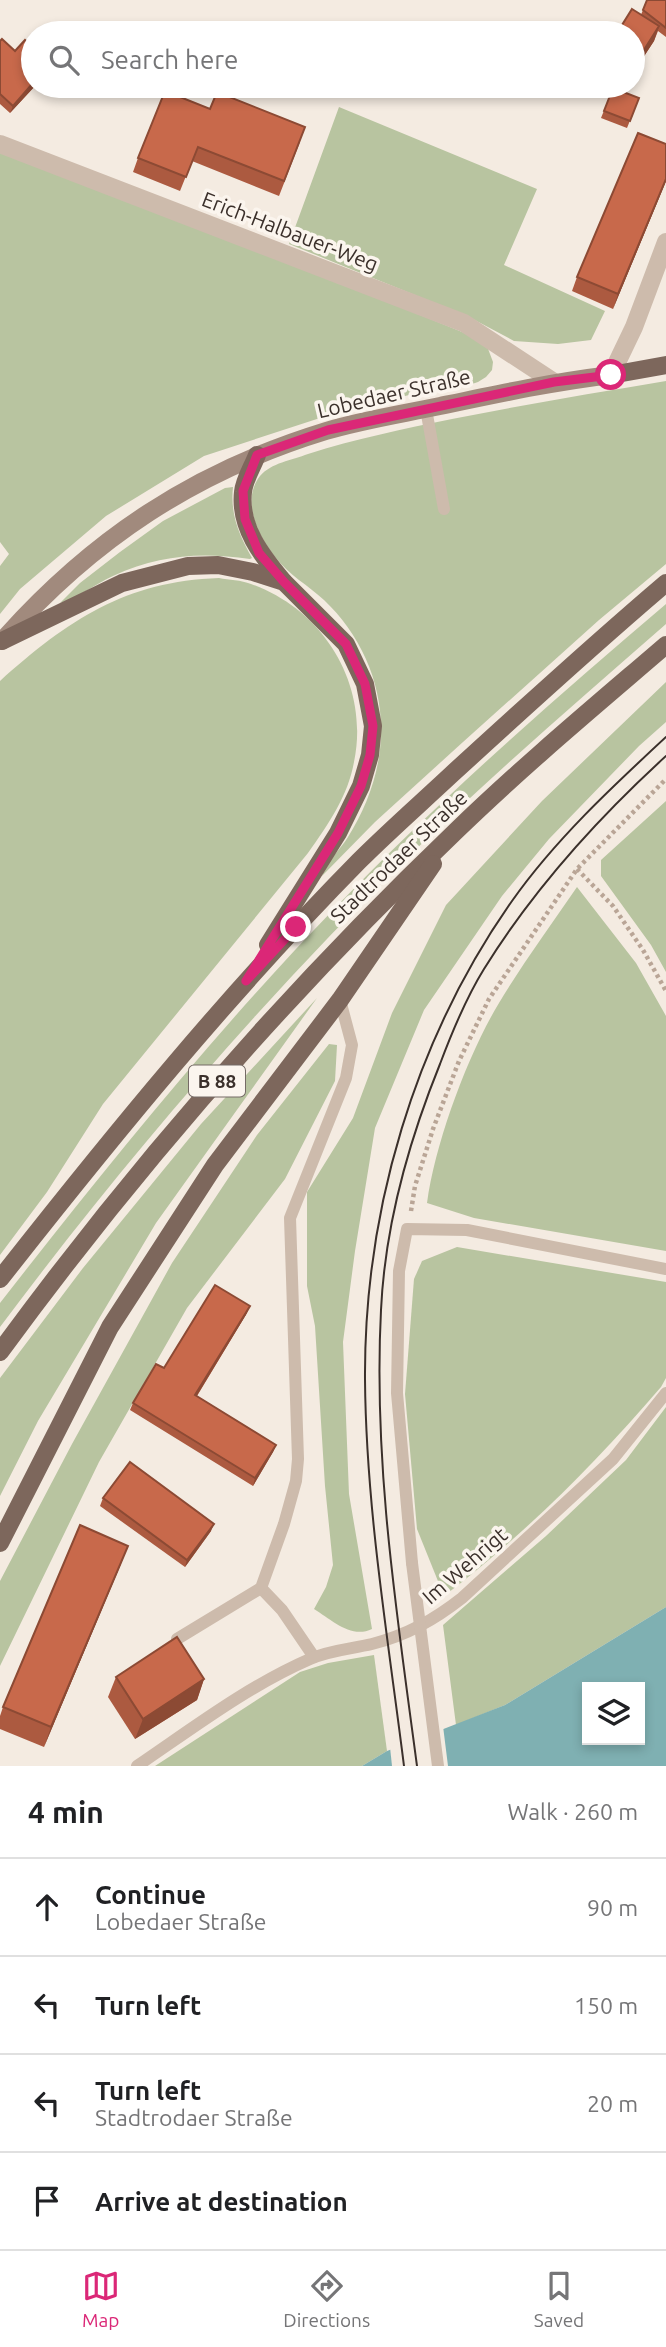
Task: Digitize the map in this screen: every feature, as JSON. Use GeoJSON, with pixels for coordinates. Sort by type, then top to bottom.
{"type":"FeatureCollection","features":[{"type":"Feature","properties":{"kind":"main road"},"geometry":{"type":"LineString","coordinates":[[611,375],[666,365]]}},
{"type":"Feature","properties":{"kind":"main road","name":"Lobedaer Straße"},"geometry":{"type":"LineString","coordinates":[[1,642],[32,607],[68,573],[112,538],[159,505],[208,477],[257,455],[328,430],[554,382],[611,375]]}},
{"type":"Feature","properties":{"kind":"main road"},"geometry":{"type":"LineString","coordinates":[[246,981],[338,833],[361,786],[370,755],[373,726],[365,684],[346,644],[259,553],[245,519],[243,491],[257,455]]}},
{"type":"Feature","properties":{"kind":"main road"},"geometry":{"type":"LineString","coordinates":[[1,642],[122,583],[187,566],[218,565],[284,582]]}},
{"type":"Feature","properties":{"kind":"main road","name":"Stadtrodaer Straße"},"geometry":{"type":"LineString","coordinates":[[0,1279],[69,1191],[246,981],[362,858],[567,668],[666,583]]}},
{"type":"Feature","properties":{"kind":"main road","name":"Stadtrodaer Straße"},"geometry":{"type":"LineString","coordinates":[[0,1352],[163,1143],[324,962],[457,830],[666,645]]}},
{"type":"Feature","properties":{"kind":"main road"},"geometry":{"type":"LineString","coordinates":[[0,1543],[110,1327],[215,1165],[340,1000],[457,830]]}},
{"type":"Feature","properties":{"kind":"street","name":"Erich-Halbauer-Weg"},"geometry":{"type":"LineString","coordinates":[[0,144],[464,323],[554,382]]}},
{"type":"Feature","properties":{"kind":"street"},"geometry":{"type":"LineString","coordinates":[[611,375],[634,327],[666,242]]}},
{"type":"Feature","properties":{"kind":"lane"},"geometry":{"type":"LineString","coordinates":[[426,409],[444,509]]}},
{"type":"Feature","properties":{"kind":"lane"},"geometry":{"type":"LineString","coordinates":[[177,1639],[261,1588],[296,1481],[298,1459],[290,1218],[346,1078],[352,1045],[340,1000]]}},
{"type":"Feature","properties":{"kind":"lane"},"geometry":{"type":"LineString","coordinates":[[438,1766],[412,1563],[397,1393],[399,1271],[407,1229],[467,1230],[666,1269]]}},
{"type":"Feature","properties":{"kind":"lane","name":"Im Wehrigt"},"geometry":{"type":"LineString","coordinates":[[137,1766],[272,1676],[314,1657],[406,1634],[442,1614],[613,1459],[666,1393]]}},
{"type":"Feature","properties":{"kind":"lane"},"geometry":{"type":"LineString","coordinates":[[261,1588],[282,1610],[314,1657]]}},
{"type":"Feature","properties":{"kind":"path"},"geometry":{"type":"LineString","coordinates":[[407,1229],[433,1129],[459,1061],[489,999],[577,869],[666,779]]}},
{"type":"Feature","properties":{"kind":"path"},"geometry":{"type":"LineString","coordinates":[[577,869],[613,906],[643,950],[666,991]]}},
{"type":"Feature","properties":{"kind":"green space"},"geometry":{"type":"Polygon","coordinates":[[[339,107],[537,189],[504,265],[605,311],[591,340],[558,344],[514,341],[469,317],[289,244],[339,107]]]}},
{"type":"Feature","properties":{"kind":"green space"},"geometry":{"type":"Polygon","coordinates":[[[0,153],[238,241],[477,338],[487,346],[493,362],[492,370],[478,382],[463,387],[409,395],[320,418],[204,456],[106,516],[20,589],[0,614],[0,566],[9,554],[0,542],[0,153]]]}},
{"type":"Feature","properties":{"kind":"green space"},"geometry":{"type":"Polygon","coordinates":[[[666,381],[666,564],[463,742],[375,822],[322,876],[355,825],[372,787],[379,760],[381,732],[378,695],[366,660],[348,628],[324,600],[281,564],[258,530],[252,497],[260,476],[282,462],[379,435],[505,409],[666,381]]]}},
{"type":"Feature","properties":{"kind":"green space"},"geometry":{"type":"Polygon","coordinates":[[[233,487],[236,524],[252,558],[197,556],[164,560],[113,576],[60,603],[80,583],[163,521],[225,488],[233,487]]]}},
{"type":"Feature","properties":{"kind":"green space"},"geometry":{"type":"Polygon","coordinates":[[[219,578],[247,583],[277,596],[300,612],[320,631],[336,654],[348,679],[355,705],[357,733],[351,775],[336,810],[308,853],[103,1104],[47,1192],[0,1255],[0,681],[50,640],[100,608],[155,587],[219,578]]]}},
{"type":"Feature","properties":{"kind":"green space"},"geometry":{"type":"Polygon","coordinates":[[[666,604],[666,624],[441,825],[355,910],[248,1024],[145,1143],[0,1327],[0,1303],[162,1101],[290,955],[374,868],[455,790],[666,604]]]}},
{"type":"Feature","properties":{"kind":"green space"},"geometry":{"type":"Polygon","coordinates":[[[666,682],[666,722],[639,746],[549,839],[502,896],[424,1010],[375,1128],[343,1342],[349,1494],[372,1629],[357,1632],[349,1630],[314,1609],[326,1587],[333,1565],[315,1326],[307,1286],[307,1192],[353,1118],[392,1013],[446,905],[542,801],[666,682]]]}},
{"type":"Feature","properties":{"kind":"green space"},"geometry":{"type":"Polygon","coordinates":[[[666,801],[666,972],[651,945],[601,876],[601,860],[666,801]]]}},
{"type":"Feature","properties":{"kind":"green space"},"geometry":{"type":"Polygon","coordinates":[[[577,887],[636,963],[666,1016],[666,1251],[474,1218],[427,1203],[445,1127],[476,1047],[508,988],[577,887]]]}},
{"type":"Feature","properties":{"kind":"green space"},"geometry":{"type":"Polygon","coordinates":[[[317,998],[156,1223],[38,1421],[0,1496],[0,1378],[83,1268],[201,1124],[317,998]]]}},
{"type":"Feature","properties":{"kind":"green space"},"geometry":{"type":"Polygon","coordinates":[[[329,1044],[337,1045],[335,1081],[285,1179],[187,1308],[99,1462],[0,1666],[0,1581],[72,1444],[172,1263],[257,1135],[329,1044]]]}},
{"type":"Feature","properties":{"kind":"green space"},"geometry":{"type":"Polygon","coordinates":[[[457,1247],[666,1282],[666,1378],[636,1416],[585,1471],[503,1548],[444,1596],[417,1529],[405,1394],[414,1279],[422,1261],[457,1247]]]}},
{"type":"Feature","properties":{"kind":"green space"},"geometry":{"type":"Polygon","coordinates":[[[666,1407],[666,1607],[505,1705],[456,1725],[443,1625],[546,1536],[626,1460],[666,1407]]]}},
{"type":"Feature","properties":{"kind":"green space"},"geometry":{"type":"Polygon","coordinates":[[[374,1655],[387,1751],[362,1766],[155,1766],[300,1672],[328,1663],[374,1655]]]}},
{"type":"Feature","properties":{"kind":"water"},"geometry":{"type":"Polygon","coordinates":[[[666,1607],[666,1766],[362,1766],[387,1751],[505,1705],[666,1607]]]}},
{"type":"Feature","properties":{"kind":"pier"},"geometry":{"type":"Polygon","coordinates":[[[443,1726],[448,1766],[392,1766],[390,1747],[443,1726]]]}},
{"type":"Feature","properties":{"kind":"building"},"geometry":{"type":"Polygon","coordinates":[[[647,0],[666,0],[666,28],[643,10],[647,0]]]}},
{"type":"Feature","properties":{"kind":"building"},"geometry":{"type":"Polygon","coordinates":[[[632,9],[659,26],[645,48],[645,21],[624,21],[632,9]]]}},
{"type":"Feature","properties":{"kind":"building"},"geometry":{"type":"Polygon","coordinates":[[[2,39],[15,51],[21,44],[21,97],[13,106],[0,94],[2,39]]]}},
{"type":"Feature","properties":{"kind":"building"},"geometry":{"type":"Polygon","coordinates":[[[162,98],[182,98],[210,109],[215,98],[232,98],[305,127],[284,181],[198,147],[186,177],[138,158],[162,98]]]}},
{"type":"Feature","properties":{"kind":"building"},"geometry":{"type":"Polygon","coordinates":[[[609,98],[639,98],[630,121],[604,111],[609,98]]]}},
{"type":"Feature","properties":{"kind":"building"},"geometry":{"type":"Polygon","coordinates":[[[638,133],[666,144],[666,179],[618,294],[577,277],[638,133]]]}},
{"type":"Feature","properties":{"kind":"building"},"geometry":{"type":"Polygon","coordinates":[[[215,1285],[250,1306],[195,1395],[276,1445],[255,1478],[133,1403],[156,1364],[164,1368],[215,1285]]]}},
{"type":"Feature","properties":{"kind":"building"},"geometry":{"type":"Polygon","coordinates":[[[130,1462],[214,1524],[187,1560],[103,1498],[130,1462]]]}},
{"type":"Feature","properties":{"kind":"building"},"geometry":{"type":"Polygon","coordinates":[[[80,1525],[128,1546],[51,1727],[3,1707],[80,1525]]]}},
{"type":"Feature","properties":{"kind":"building"},"geometry":{"type":"Polygon","coordinates":[[[177,1637],[204,1679],[143,1719],[116,1677],[177,1637]]]}},
{"type":"Feature","properties":{"kind":"tram line"},"geometry":{"type":"LineString","coordinates":[[404,1766],[379,1573],[366,1427],[367,1316],[374,1252],[385,1190],[402,1128],[423,1068],[448,1010],[478,954],[512,901],[565,835],[666,737]]}},
{"type":"Feature","properties":{"kind":"tram line"},"geometry":{"type":"LineString","coordinates":[[417,1766],[388,1539],[380,1425],[379,1367],[383,1278],[400,1184],[428,1094],[465,1003],[484,969],[523,911],[568,856],[615,805],[666,756]]}},
{"type":"Feature","properties":{"kind":"route"},"geometry":{"type":"LineString","coordinates":[[296,927],[246,981],[338,833],[361,786],[370,755],[373,726],[365,684],[346,644],[259,553],[245,519],[243,491],[257,455],[328,430],[554,382],[611,375]]}}]}
